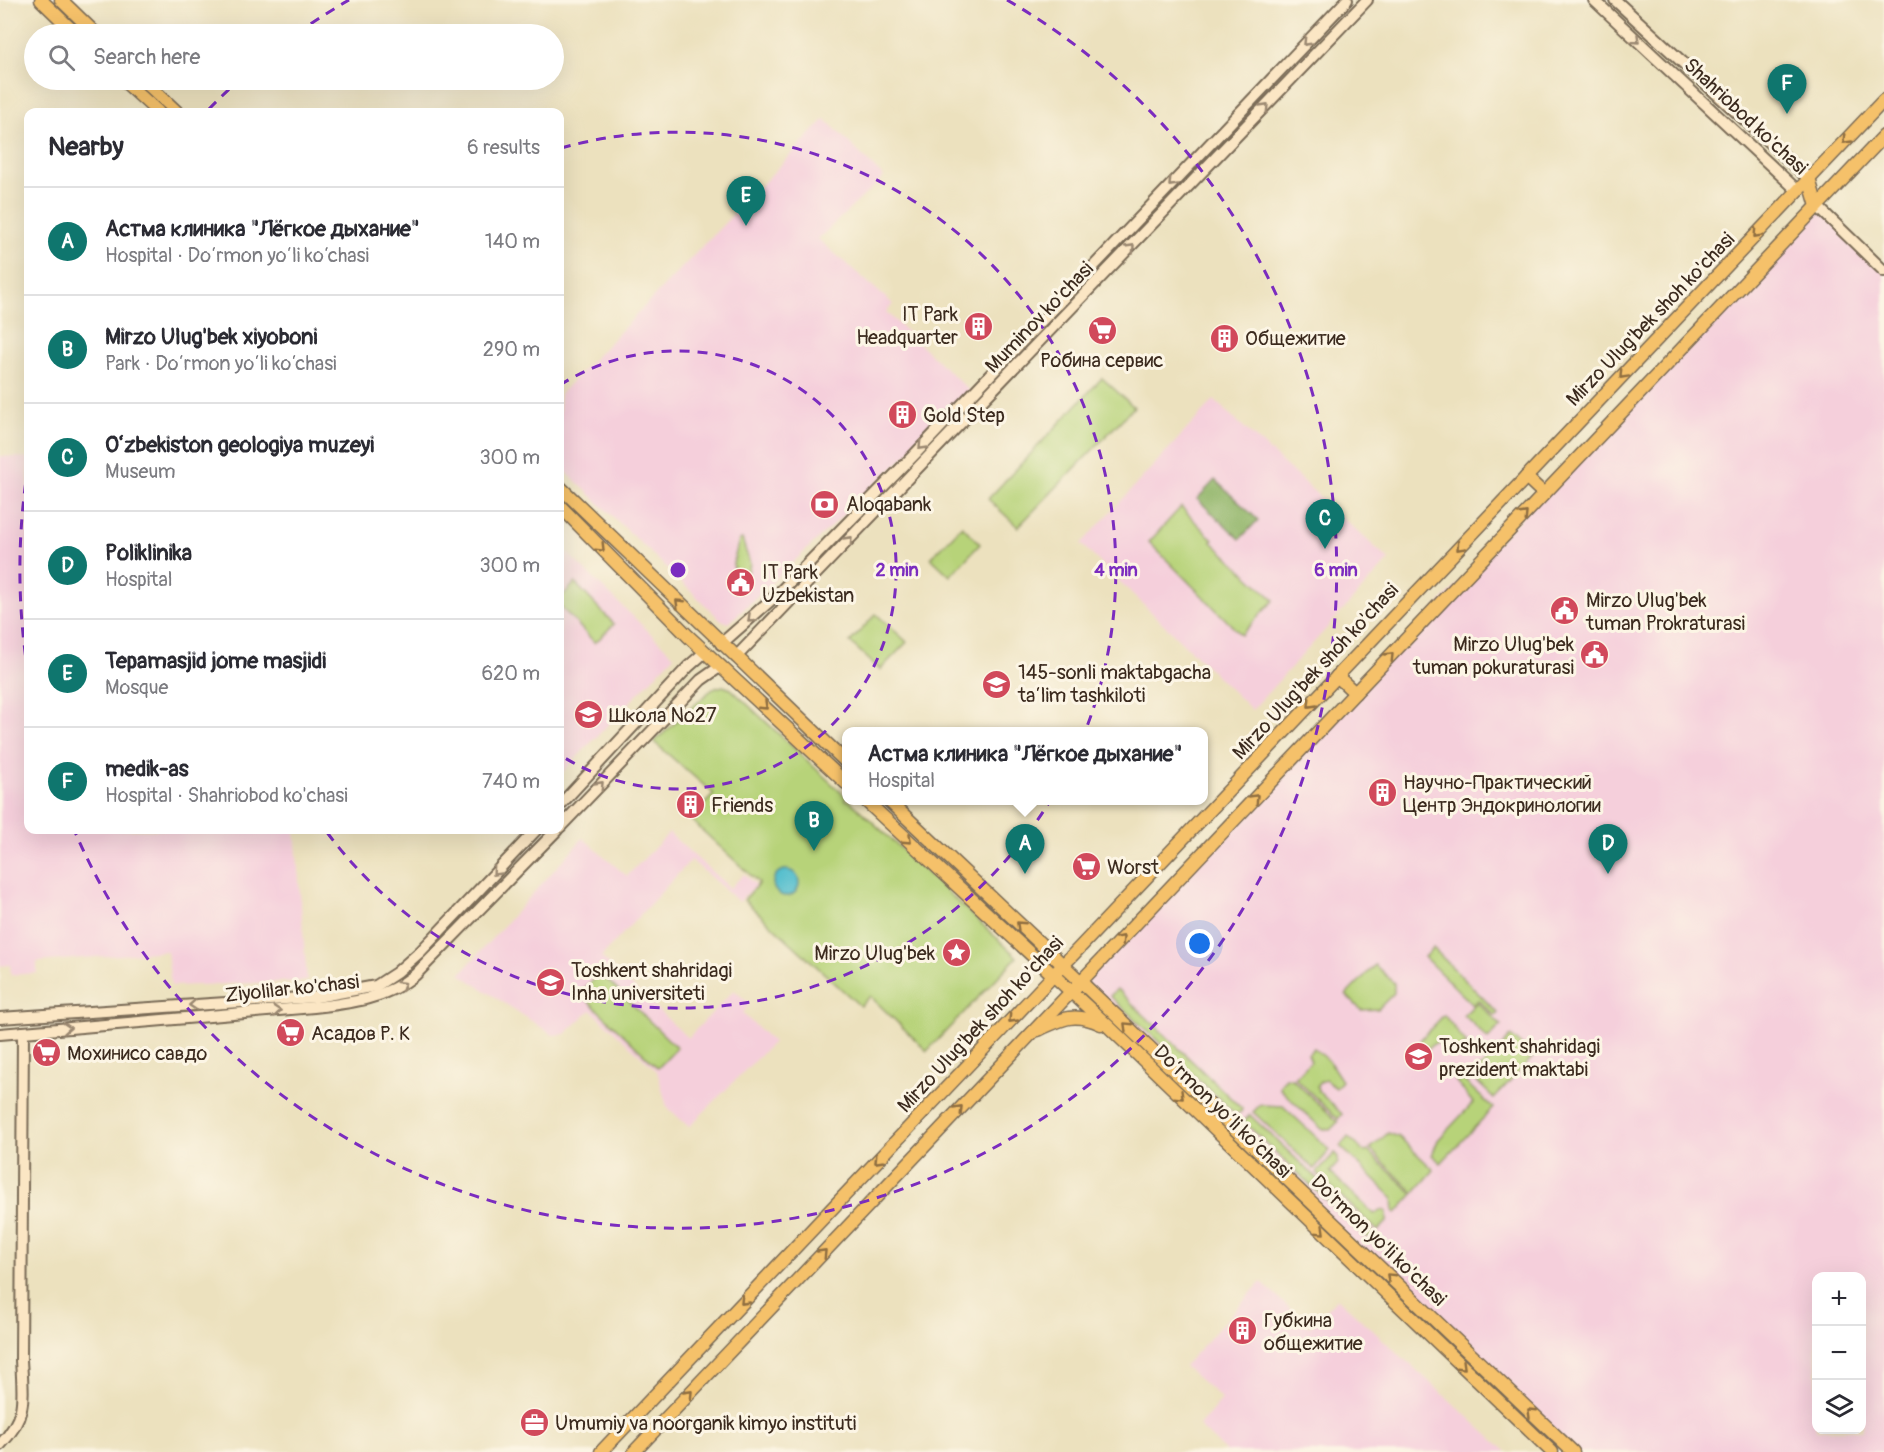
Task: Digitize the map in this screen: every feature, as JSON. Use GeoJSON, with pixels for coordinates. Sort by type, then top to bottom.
{"type":"FeatureCollection","features":[{"type":"Feature","properties":{"kind":"main road"},"geometry":{"type":"LineString","coordinates":[[41,0],[66,24]]}},
{"type":"Feature","properties":{"kind":"main road"},"geometry":{"type":"LineString","coordinates":[[61,0],[86,24]]}},
{"type":"Feature","properties":{"kind":"main road","name":"Muminov ko'chasi"},"geometry":{"type":"LineString","coordinates":[[721,644],[780,592],[917,452],[1347,0]]}},
{"type":"Feature","properties":{"kind":"main road","name":"Muminov ko'chasi"},"geometry":{"type":"LineString","coordinates":[[736,657],[1367,0]]}},
{"type":"Feature","properties":{"kind":"main road","name":"Shahriobod ko'chasi"},"geometry":{"type":"LineString","coordinates":[[1594,0],[1798,191],[1817,206]]}},
{"type":"Feature","properties":{"kind":"main road","name":"Shahriobod ko'chasi"},"geometry":{"type":"LineString","coordinates":[[1616,0],[1809,179],[1817,206]]}},
{"type":"Feature","properties":{"kind":"main road"},"geometry":{"type":"LineString","coordinates":[[134,90],[154,108]]}},
{"type":"Feature","properties":{"kind":"main road"},"geometry":{"type":"LineString","coordinates":[[145,100],[154,90],[173,108]]}},
{"type":"Feature","properties":{"kind":"main road","name":"Mirzo Ulug'bek shoh ko'chasi"},"geometry":{"type":"LineString","coordinates":[[601,1452],[1884,100]]}},
{"type":"Feature","properties":{"kind":"main road"},"geometry":{"type":"LineString","coordinates":[[634,1452],[1884,136]]}},
{"type":"Feature","properties":{"kind":"main road"},"geometry":{"type":"LineString","coordinates":[[1817,206],[1884,271]]}},
{"type":"Feature","properties":{"kind":"main road"},"geometry":{"type":"LineString","coordinates":[[1526,477],[1544,494]]}},
{"type":"Feature","properties":{"kind":"main road"},"geometry":{"type":"LineString","coordinates":[[564,491],[842,758]]}},
{"type":"Feature","properties":{"kind":"main road"},"geometry":{"type":"LineString","coordinates":[[564,510],[705,652],[842,779]]}},
{"type":"Feature","properties":{"kind":"main road"},"geometry":{"type":"LineString","coordinates":[[564,801],[688,667],[705,652],[721,644]]}},
{"type":"Feature","properties":{"kind":"main road","name":"Ziyolilar ko'chasi"},"geometry":{"type":"LineString","coordinates":[[564,822],[701,680],[736,657]]}},
{"type":"Feature","properties":{"kind":"main road"},"geometry":{"type":"LineString","coordinates":[[1337,676],[1355,693]]}},
{"type":"Feature","properties":{"kind":"main road","name":"Do‘rmon yo‘li ko‘chasi"},"geometry":{"type":"LineString","coordinates":[[869,805],[1108,1026],[1552,1452]]}},
{"type":"Feature","properties":{"kind":"main road"},"geometry":{"type":"LineString","coordinates":[[892,805],[1081,982]]}},
{"type":"Feature","properties":{"kind":"main road","name":"Ziyolilar ko'chasi"},"geometry":{"type":"LineString","coordinates":[[0,1018],[316,997],[376,986],[396,973],[420,952],[532,834]]}},
{"type":"Feature","properties":{"kind":"main road","name":"Ziyolilar ko'chasi"},"geometry":{"type":"LineString","coordinates":[[0,1034],[156,1022],[347,1004],[372,999],[390,992],[407,981],[429,962],[552,834]]}},
{"type":"Feature","properties":{"kind":"main road","name":"Do'rmon yo'li ko'chasi"},"geometry":{"type":"LineString","coordinates":[[1081,982],[1573,1452]]}},
{"type":"Feature","properties":{"kind":"main road"},"geometry":{"type":"LineString","coordinates":[[156,1007],[156,1022]]}},
{"type":"Feature","properties":{"kind":"main road"},"geometry":{"type":"LineString","coordinates":[[1032,1032],[1073,1017],[1087,1018],[1108,1026]]}},
{"type":"Feature","properties":{"kind":"main road"},"geometry":{"type":"LineString","coordinates":[[0,1445],[17,1423],[23,1407],[21,1360],[23,1032]]}},
{"type":"Feature","properties":{"kind":"shaded area"},"geometry":{"type":"Polygon","coordinates":[[[825,119],[884,177],[818,239],[893,304],[886,312],[972,393],[729,623],[721,620],[564,470],[564,390],[825,119]]]}},
{"type":"Feature","properties":{"kind":"shaded area"},"geometry":{"type":"Polygon","coordinates":[[[1817,206],[1884,271],[1884,1452],[1573,1452],[1081,982],[1817,206]]]}},
{"type":"Feature","properties":{"kind":"shaded area"},"geometry":{"type":"Polygon","coordinates":[[[1214,400],[1389,560],[1252,710],[1081,544],[1214,400]]]}},
{"type":"Feature","properties":{"kind":"shaded area"},"geometry":{"type":"Polygon","coordinates":[[[0,456],[24,458],[24,834],[295,834],[307,981],[171,986],[167,951],[37,962],[37,973],[11,975],[10,965],[0,966],[0,456]]]}},
{"type":"Feature","properties":{"kind":"shaded area","name":"Школа №27"},"geometry":{"type":"Polygon","coordinates":[[[564,550],[674,656],[564,771],[564,550]]]}},
{"type":"Feature","properties":{"kind":"shaded area","name":"Toshkent shahridagi Inha universiteti"},"geometry":{"type":"Polygon","coordinates":[[[669,833],[730,888],[744,874],[756,885],[739,902],[691,860],[601,957],[688,1038],[734,990],[750,1004],[742,1013],[773,1042],[689,1127],[667,1107],[657,1071],[591,1010],[565,1034],[553,1035],[460,974],[583,838],[627,876],[669,833]]]}},
{"type":"Feature","properties":{"kind":"shaded area"},"geometry":{"type":"Polygon","coordinates":[[[1261,1282],[1310,1327],[1337,1298],[1507,1452],[1226,1452],[1199,1426],[1222,1399],[1184,1366],[1261,1282]]]}},
{"type":"Feature","properties":{"kind":"green space"},"geometry":{"type":"Polygon","coordinates":[[[1102,378],[1134,407],[1018,527],[988,499],[1102,378]]]}},
{"type":"Feature","properties":{"kind":"green space"},"geometry":{"type":"Polygon","coordinates":[[[1215,480],[1258,520],[1240,539],[1197,499],[1215,480]]]}},
{"type":"Feature","properties":{"kind":"green space"},"geometry":{"type":"Polygon","coordinates":[[[1181,507],[1213,540],[1211,541],[1274,600],[1241,635],[1149,542],[1181,507]]]}},
{"type":"Feature","properties":{"kind":"green space"},"geometry":{"type":"Polygon","coordinates":[[[962,526],[980,544],[950,576],[931,558],[962,526]]]}},
{"type":"Feature","properties":{"kind":"green space"},"geometry":{"type":"Polygon","coordinates":[[[742,539],[750,564],[748,572],[741,575],[735,573],[733,564],[739,540],[742,539]]]}},
{"type":"Feature","properties":{"kind":"green space"},"geometry":{"type":"Polygon","coordinates":[[[575,583],[614,624],[595,643],[564,610],[564,594],[575,583]]]}},
{"type":"Feature","properties":{"kind":"green space"},"geometry":{"type":"Polygon","coordinates":[[[876,614],[907,642],[880,670],[850,642],[876,614]]]}},
{"type":"Feature","properties":{"kind":"green space"},"geometry":{"type":"Polygon","coordinates":[[[723,686],[731,689],[842,793],[842,805],[854,805],[1017,957],[927,1051],[870,996],[860,1006],[744,900],[759,883],[690,819],[714,794],[654,742],[715,688],[723,686]]]}},
{"type":"Feature","properties":{"kind":"green space"},"geometry":{"type":"Polygon","coordinates":[[[1433,948],[1498,1013],[1495,1016],[1478,1000],[1473,1005],[1424,957],[1433,948]]]}},
{"type":"Feature","properties":{"kind":"green space"},"geometry":{"type":"Polygon","coordinates":[[[1375,965],[1394,983],[1394,993],[1378,1009],[1361,1010],[1346,995],[1375,965]]]}},
{"type":"Feature","properties":{"kind":"green space"},"geometry":{"type":"Polygon","coordinates":[[[600,973],[677,1048],[658,1068],[580,993],[600,973]]]}},
{"type":"Feature","properties":{"kind":"green space"},"geometry":{"type":"Polygon","coordinates":[[[1117,989],[1242,1109],[1241,1112],[1235,1114],[1110,996],[1117,989]]]}},
{"type":"Feature","properties":{"kind":"green space"},"geometry":{"type":"Polygon","coordinates":[[[1477,1002],[1501,1025],[1488,1039],[1464,1015],[1477,1002]]]}},
{"type":"Feature","properties":{"kind":"green space"},"geometry":{"type":"Polygon","coordinates":[[[1444,1015],[1467,1044],[1456,1050],[1447,1043],[1438,1042],[1430,1047],[1424,1056],[1420,1051],[1420,1040],[1444,1015]]]}},
{"type":"Feature","properties":{"kind":"green space"},"geometry":{"type":"Polygon","coordinates":[[[1511,1036],[1534,1056],[1494,1098],[1472,1077],[1511,1036]]]}},
{"type":"Feature","properties":{"kind":"green space"},"geometry":{"type":"Polygon","coordinates":[[[1314,1048],[1329,1061],[1342,1081],[1336,1088],[1325,1080],[1317,1086],[1318,1091],[1342,1114],[1338,1119],[1295,1078],[1311,1061],[1308,1054],[1314,1048]]]}},
{"type":"Feature","properties":{"kind":"green space"},"geometry":{"type":"Polygon","coordinates":[[[1459,1076],[1493,1108],[1441,1163],[1432,1155],[1438,1140],[1473,1103],[1455,1080],[1459,1076]]]}},
{"type":"Feature","properties":{"kind":"green space"},"geometry":{"type":"Polygon","coordinates":[[[1286,1078],[1292,1079],[1338,1122],[1330,1130],[1322,1129],[1280,1089],[1281,1083],[1286,1078]]]}},
{"type":"Feature","properties":{"kind":"green space"},"geometry":{"type":"Polygon","coordinates":[[[1260,1105],[1283,1106],[1330,1150],[1314,1169],[1253,1112],[1260,1105]]]}},
{"type":"Feature","properties":{"kind":"green space"},"geometry":{"type":"Polygon","coordinates":[[[1250,1115],[1374,1233],[1365,1237],[1246,1124],[1244,1121],[1250,1115]]]}},
{"type":"Feature","properties":{"kind":"green space"},"geometry":{"type":"Polygon","coordinates":[[[1388,1133],[1399,1137],[1434,1170],[1414,1193],[1370,1149],[1388,1133]]]}},
{"type":"Feature","properties":{"kind":"green space"},"geometry":{"type":"Polygon","coordinates":[[[1348,1137],[1365,1152],[1368,1151],[1413,1194],[1396,1213],[1393,1198],[1340,1146],[1348,1137]]]}},
{"type":"Feature","properties":{"kind":"green space"},"geometry":{"type":"Polygon","coordinates":[[[1335,1153],[1338,1163],[1330,1172],[1374,1214],[1383,1210],[1387,1212],[1387,1222],[1378,1231],[1316,1173],[1335,1153]]]}},
{"type":"Feature","properties":{"kind":"water"},"geometry":{"type":"Polygon","coordinates":[[[786,870],[796,873],[799,883],[796,893],[786,896],[776,893],[773,883],[776,873],[786,870]]]}},
{"type":"Feature","properties":{"kind":"place","name":"medik-as"},"geometry":{"type":"Point","coordinates":[1787,114]}},
{"type":"Feature","properties":{"kind":"place","name":"Tepamasjid jome masjidi"},"geometry":{"type":"Point","coordinates":[746,226]}},
{"type":"Feature","properties":{"kind":"place","name":"IT Park Headquarter"},"geometry":{"type":"Point","coordinates":[979,326]}},
{"type":"Feature","properties":{"kind":"place","name":"Робина сервис"},"geometry":{"type":"Point","coordinates":[1102,330]}},
{"type":"Feature","properties":{"kind":"place","name":"Общежитие"},"geometry":{"type":"Point","coordinates":[1224,338]}},
{"type":"Feature","properties":{"kind":"place","name":"Gold Step"},"geometry":{"type":"Point","coordinates":[902,415]}},
{"type":"Feature","properties":{"kind":"place","name":"Aloqabank"},"geometry":{"type":"Point","coordinates":[825,504]}},
{"type":"Feature","properties":{"kind":"place","name":"Oʻzbekiston geologiya muzeyi"},"geometry":{"type":"Point","coordinates":[1325,549]}},
{"type":"Feature","properties":{"kind":"place","name":"IT Park Uzbekistan"},"geometry":{"type":"Point","coordinates":[741,583]}},
{"type":"Feature","properties":{"kind":"place","name":"Mirzo Ulug'bek tuman Prokraturasi"},"geometry":{"type":"Point","coordinates":[1565,611]}},
{"type":"Feature","properties":{"kind":"place","name":"Mirzo Ulug'bek tuman pokuraturasi"},"geometry":{"type":"Point","coordinates":[1595,655]}},
{"type":"Feature","properties":{"kind":"place","name":"145-sonli maktabgacha ta‘lim tashkiloti"},"geometry":{"type":"Point","coordinates":[997,684]}},
{"type":"Feature","properties":{"kind":"place","name":"Школа №27"},"geometry":{"type":"Point","coordinates":[588,715]}},
{"type":"Feature","properties":{"kind":"place","name":"Научно-Практический Центр Эндокринологии"},"geometry":{"type":"Point","coordinates":[1382,793]}},
{"type":"Feature","properties":{"kind":"place","name":"Friends"},"geometry":{"type":"Point","coordinates":[690,805]}},
{"type":"Feature","properties":{"kind":"place","name":"Mirzo Ulug'bek xiyoboni"},"geometry":{"type":"Point","coordinates":[814,851]}},
{"type":"Feature","properties":{"kind":"place","name":"Worst"},"geometry":{"type":"Point","coordinates":[1086,867]}},
{"type":"Feature","properties":{"kind":"place","name":"Астма клиника \"Лёгкое дыхание\""},"geometry":{"type":"Point","coordinates":[1025,874]}},
{"type":"Feature","properties":{"kind":"place","name":"Poliklinika"},"geometry":{"type":"Point","coordinates":[1608,874]}},
{"type":"Feature","properties":{"kind":"place","name":"Mirzo Ulug'bek"},"geometry":{"type":"Point","coordinates":[956,953]}},
{"type":"Feature","properties":{"kind":"place","name":"Toshkent shahridagi Inha universiteti"},"geometry":{"type":"Point","coordinates":[550,982]}},
{"type":"Feature","properties":{"kind":"place","name":"Асадов Р. К"},"geometry":{"type":"Point","coordinates":[290,1033]}},
{"type":"Feature","properties":{"kind":"place","name":"Мохинисо савдо"},"geometry":{"type":"Point","coordinates":[46,1053]}},
{"type":"Feature","properties":{"kind":"place","name":"Toshkent shahridagi prezident maktabi"},"geometry":{"type":"Point","coordinates":[1418,1057]}},
{"type":"Feature","properties":{"kind":"place","name":"Губкина общежитие"},"geometry":{"type":"Point","coordinates":[1243,1331]}},
{"type":"Feature","properties":{"kind":"place","name":"Umumiy va noorganik kimyo instituti"},"geometry":{"type":"Point","coordinates":[534,1423]}}]}
